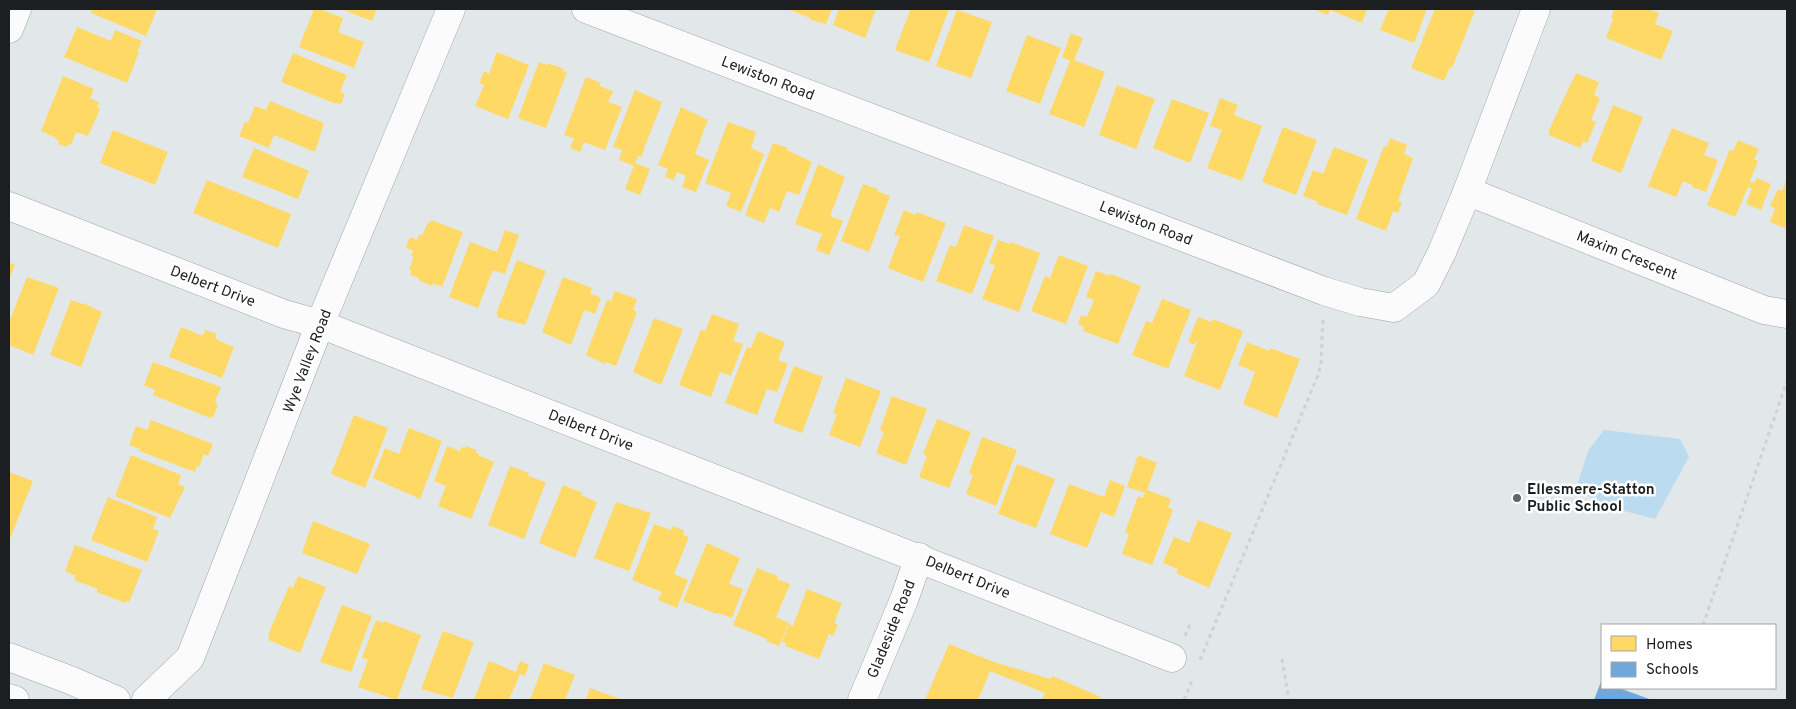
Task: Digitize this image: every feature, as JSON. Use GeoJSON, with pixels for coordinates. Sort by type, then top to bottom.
{"type":"FeatureCollection","features":[{"type":"Feature","properties":{"kind":"street"},"geometry":{"type":"LineString","coordinates":[[9,29],[17,9]]}},
{"type":"Feature","properties":{"kind":"street","name":"Wye Valley Road"},"geometry":{"type":"LineString","coordinates":[[146,700],[190,658],[312,350],[320,324],[451,9]]}},
{"type":"Feature","properties":{"kind":"street","name":"Lewiston Road"},"geometry":{"type":"LineString","coordinates":[[586,9],[1324,291],[1360,302],[1394,308],[1426,284],[1442,252],[1536,9]]}},
{"type":"Feature","properties":{"kind":"street","name":"Maxim Crescent"},"geometry":{"type":"LineString","coordinates":[[1467,191],[1764,310],[1787,314]]}},
{"type":"Feature","properties":{"kind":"street","name":"Delbert Drive"},"geometry":{"type":"LineString","coordinates":[[9,206],[284,314],[320,324],[1172,658]]}},
{"type":"Feature","properties":{"kind":"street","name":"Gladeside Road"},"geometry":{"type":"LineString","coordinates":[[862,700],[904,600],[918,557]]}},
{"type":"Feature","properties":{"kind":"street"},"geometry":{"type":"LineString","coordinates":[[9,657],[116,700]]}},
{"type":"Feature","properties":{"kind":"street"},"geometry":{"type":"LineString","coordinates":[[9,698],[15,700]]}},
{"type":"Feature","properties":{"kind":"path"},"geometry":{"type":"LineString","coordinates":[[1198,665],[1318,375],[1321,363],[1324,291]]}},
{"type":"Feature","properties":{"kind":"path"},"geometry":{"type":"LineString","coordinates":[[1703,624],[1787,381]]}},
{"type":"Feature","properties":{"kind":"path"},"geometry":{"type":"LineString","coordinates":[[1282,659],[1289,700]]}},
{"type":"Feature","properties":{"kind":"path"},"geometry":{"type":"LineString","coordinates":[[1184,700],[1194,674]]}},
{"type":"Feature","properties":{"kind":"shaded area"},"geometry":{"type":"Polygon","coordinates":[[[1604,430],[1680,439],[1689,457],[1655,519],[1609,507],[1576,489],[1588,451],[1604,430]]]}},
{"type":"Feature","properties":{"kind":"building: Homes"},"geometry":{"type":"Polygon","coordinates":[[[92,9],[157,9],[146,36],[91,13],[92,9]]]}},
{"type":"Feature","properties":{"kind":"building: Homes"},"geometry":{"type":"Polygon","coordinates":[[[314,9],[320,9],[343,18],[338,32],[364,42],[354,68],[299,47],[314,9]]]}},
{"type":"Feature","properties":{"kind":"building: Homes"},"geometry":{"type":"Polygon","coordinates":[[[341,9],[377,9],[372,21],[341,9]]]}},
{"type":"Feature","properties":{"kind":"building: Homes"},"geometry":{"type":"Polygon","coordinates":[[[787,9],[832,9],[826,24],[811,20],[787,9]]]}},
{"type":"Feature","properties":{"kind":"building: Homes"},"geometry":{"type":"Polygon","coordinates":[[[839,9],[876,9],[865,38],[833,25],[839,9]]]}},
{"type":"Feature","properties":{"kind":"building: Homes"},"geometry":{"type":"Polygon","coordinates":[[[904,9],[949,9],[929,62],[895,50],[910,11],[904,9]]]}},
{"type":"Feature","properties":{"kind":"building: Homes"},"geometry":{"type":"Polygon","coordinates":[[[1313,9],[1367,9],[1362,23],[1330,10],[1328,15],[1313,9]]]}},
{"type":"Feature","properties":{"kind":"building: Homes"},"geometry":{"type":"Polygon","coordinates":[[[1389,9],[1427,9],[1414,43],[1380,30],[1389,9]]]}},
{"type":"Feature","properties":{"kind":"building: Homes"},"geometry":{"type":"Polygon","coordinates":[[[1435,9],[1468,9],[1475,11],[1452,68],[1450,67],[1444,81],[1411,68],[1435,9]]]}},
{"type":"Feature","properties":{"kind":"building: Homes"},"geometry":{"type":"Polygon","coordinates":[[[1614,9],[1649,9],[1659,13],[1655,24],[1673,31],[1661,60],[1606,38],[1613,19],[1611,18],[1614,9]]]}},
{"type":"Feature","properties":{"kind":"building: Homes"},"geometry":{"type":"Polygon","coordinates":[[[957,10],[992,22],[971,78],[936,66],[957,10]]]}},
{"type":"Feature","properties":{"kind":"building: Homes"},"geometry":{"type":"Polygon","coordinates":[[[77,27],[111,41],[115,30],[142,41],[127,83],[64,57],[77,27]]]}},
{"type":"Feature","properties":{"kind":"building: Homes"},"geometry":{"type":"Polygon","coordinates":[[[1071,33],[1083,38],[1074,60],[1105,72],[1084,127],[1049,114],[1070,61],[1062,57],[1071,33]]]}},
{"type":"Feature","properties":{"kind":"building: Homes"},"geometry":{"type":"Polygon","coordinates":[[[1027,35],[1061,48],[1040,104],[1006,91],[1027,35]]]}},
{"type":"Feature","properties":{"kind":"building: Homes"},"geometry":{"type":"Polygon","coordinates":[[[497,52],[529,65],[508,119],[475,106],[484,85],[479,83],[484,71],[489,74],[497,52]]]}},
{"type":"Feature","properties":{"kind":"building: Homes"},"geometry":{"type":"Polygon","coordinates":[[[293,53],[347,75],[340,92],[345,94],[341,104],[336,104],[281,82],[293,53]]]}},
{"type":"Feature","properties":{"kind":"building: Homes"},"geometry":{"type":"Polygon","coordinates":[[[539,62],[547,65],[548,63],[567,72],[546,128],[518,118],[539,62]]]}},
{"type":"Feature","properties":{"kind":"building: Homes"},"geometry":{"type":"Polygon","coordinates":[[[1576,73],[1599,82],[1594,95],[1600,98],[1591,120],[1596,122],[1587,143],[1583,141],[1580,148],[1549,135],[1550,132],[1548,132],[1576,73]]]}},
{"type":"Feature","properties":{"kind":"building: Homes"},"geometry":{"type":"Polygon","coordinates":[[[63,76],[94,89],[90,98],[99,102],[97,108],[100,109],[88,136],[76,132],[71,145],[68,144],[67,147],[58,144],[59,140],[41,131],[63,76]]]}},
{"type":"Feature","properties":{"kind":"building: Homes"},"geometry":{"type":"Polygon","coordinates":[[[586,77],[601,83],[599,86],[613,91],[608,102],[622,107],[605,150],[584,142],[580,152],[570,148],[574,138],[564,135],[586,77]]]}},
{"type":"Feature","properties":{"kind":"building: Homes"},"geometry":{"type":"Polygon","coordinates":[[[1117,85],[1155,99],[1136,149],[1099,135],[1117,85]]]}},
{"type":"Feature","properties":{"kind":"building: Homes"},"geometry":{"type":"Polygon","coordinates":[[[635,90],[662,102],[641,157],[638,156],[635,163],[650,169],[640,195],[625,189],[634,166],[619,160],[622,150],[613,147],[635,90]]]}},
{"type":"Feature","properties":{"kind":"building: Homes"},"geometry":{"type":"Polygon","coordinates":[[[1220,98],[1238,105],[1234,115],[1262,126],[1242,181],[1207,168],[1222,130],[1210,126],[1220,98]]]}},
{"type":"Feature","properties":{"kind":"building: Homes"},"geometry":{"type":"Polygon","coordinates":[[[1172,99],[1209,113],[1190,163],[1153,148],[1172,99]]]}},
{"type":"Feature","properties":{"kind":"building: Homes"},"geometry":{"type":"Polygon","coordinates":[[[270,101],[324,123],[315,152],[274,135],[269,148],[239,136],[245,122],[248,123],[255,106],[266,110],[270,101]]]}},
{"type":"Feature","properties":{"kind":"building: Homes"},"geometry":{"type":"Polygon","coordinates":[[[1613,105],[1643,117],[1621,173],[1591,161],[1613,105]]]}},
{"type":"Feature","properties":{"kind":"building: Homes"},"geometry":{"type":"Polygon","coordinates":[[[681,107],[708,120],[695,154],[709,160],[696,192],[682,187],[686,176],[677,172],[674,180],[665,177],[668,169],[658,165],[681,107]]]}},
{"type":"Feature","properties":{"kind":"building: Homes"},"geometry":{"type":"Polygon","coordinates":[[[728,122],[756,132],[751,148],[764,154],[741,212],[726,206],[731,193],[705,183],[728,122]]]}},
{"type":"Feature","properties":{"kind":"building: Homes"},"geometry":{"type":"Polygon","coordinates":[[[1283,127],[1317,140],[1296,195],[1262,182],[1283,127]]]}},
{"type":"Feature","properties":{"kind":"building: Homes"},"geometry":{"type":"Polygon","coordinates":[[[1672,128],[1709,143],[1704,155],[1718,160],[1706,192],[1692,187],[1692,185],[1683,181],[1676,197],[1648,186],[1672,128]]]}},
{"type":"Feature","properties":{"kind":"building: Homes"},"geometry":{"type":"Polygon","coordinates":[[[113,130],[168,152],[155,185],[100,163],[113,130]]]}},
{"type":"Feature","properties":{"kind":"building: Homes"},"geometry":{"type":"Polygon","coordinates":[[[1390,138],[1407,145],[1404,154],[1413,158],[1398,201],[1402,202],[1398,213],[1393,211],[1386,231],[1356,219],[1384,146],[1387,147],[1390,138]]]}},
{"type":"Feature","properties":{"kind":"building: Homes"},"geometry":{"type":"Polygon","coordinates":[[[1738,140],[1759,149],[1754,159],[1758,161],[1750,181],[1754,183],[1757,178],[1771,184],[1761,210],[1746,204],[1752,188],[1748,187],[1735,217],[1707,205],[1730,149],[1733,151],[1738,140]]]}},
{"type":"Feature","properties":{"kind":"building: Homes"},"geometry":{"type":"Polygon","coordinates":[[[773,143],[788,148],[787,150],[812,162],[799,195],[787,191],[779,212],[770,208],[764,223],[745,215],[773,143]]]}},
{"type":"Feature","properties":{"kind":"building: Homes"},"geometry":{"type":"Polygon","coordinates":[[[1334,147],[1368,160],[1347,215],[1317,204],[1318,202],[1303,196],[1313,170],[1323,174],[1334,147]]]}},
{"type":"Feature","properties":{"kind":"building: Homes"},"geometry":{"type":"Polygon","coordinates":[[[254,148],[309,171],[298,199],[242,177],[254,148]]]}},
{"type":"Feature","properties":{"kind":"building: Homes"},"geometry":{"type":"Polygon","coordinates":[[[818,164],[845,177],[830,216],[843,221],[829,255],[816,250],[822,234],[795,224],[818,164]]]}},
{"type":"Feature","properties":{"kind":"building: Homes"},"geometry":{"type":"Polygon","coordinates":[[[1787,178],[1787,229],[1770,222],[1775,208],[1770,206],[1778,189],[1782,191],[1787,178]]]}},
{"type":"Feature","properties":{"kind":"building: Homes"},"geometry":{"type":"Polygon","coordinates":[[[207,180],[291,214],[278,248],[193,213],[207,180]]]}},
{"type":"Feature","properties":{"kind":"building: Homes"},"geometry":{"type":"Polygon","coordinates":[[[863,184],[878,189],[877,191],[890,196],[869,252],[841,241],[863,184]]]}},
{"type":"Feature","properties":{"kind":"building: Homes"},"geometry":{"type":"Polygon","coordinates":[[[904,210],[916,215],[917,212],[946,223],[923,282],[888,268],[900,236],[894,235],[904,210]]]}},
{"type":"Feature","properties":{"kind":"building: Homes"},"geometry":{"type":"Polygon","coordinates":[[[431,220],[463,232],[442,287],[433,283],[432,286],[418,280],[419,278],[410,275],[412,271],[409,270],[414,257],[411,256],[413,250],[406,248],[410,237],[417,240],[419,234],[422,236],[428,222],[430,223],[431,220]]]}},
{"type":"Feature","properties":{"kind":"building: Homes"},"geometry":{"type":"Polygon","coordinates":[[[964,225],[994,236],[972,294],[936,281],[950,245],[956,247],[964,225]]]}},
{"type":"Feature","properties":{"kind":"building: Homes"},"geometry":{"type":"Polygon","coordinates":[[[505,230],[519,235],[505,274],[493,270],[478,308],[449,297],[470,242],[497,252],[505,230]]]}},
{"type":"Feature","properties":{"kind":"building: Homes"},"geometry":{"type":"Polygon","coordinates":[[[998,240],[1010,244],[1011,242],[1040,253],[1019,312],[982,299],[995,265],[989,264],[998,240]]]}},
{"type":"Feature","properties":{"kind":"building: Homes"},"geometry":{"type":"Polygon","coordinates":[[[1059,255],[1088,266],[1066,324],[1031,311],[1045,276],[1050,278],[1059,255]]]}},
{"type":"Feature","properties":{"kind":"building: Homes"},"geometry":{"type":"Polygon","coordinates":[[[517,260],[546,271],[525,325],[497,317],[498,314],[496,314],[517,260]]]}},
{"type":"Feature","properties":{"kind":"building: Homes"},"geometry":{"type":"Polygon","coordinates":[[[9,262],[15,265],[9,280],[9,262]]]}},
{"type":"Feature","properties":{"kind":"building: Homes"},"geometry":{"type":"Polygon","coordinates":[[[1096,271],[1110,276],[1111,274],[1141,286],[1118,344],[1083,331],[1084,327],[1078,324],[1081,315],[1087,317],[1094,300],[1086,297],[1096,271]]]}},
{"type":"Feature","properties":{"kind":"building: Homes"},"geometry":{"type":"Polygon","coordinates":[[[27,277],[59,288],[33,355],[9,345],[9,322],[27,277]]]}},
{"type":"Feature","properties":{"kind":"building: Homes"},"geometry":{"type":"Polygon","coordinates":[[[563,277],[592,288],[590,293],[601,298],[595,314],[584,310],[571,345],[542,332],[563,277]]]}},
{"type":"Feature","properties":{"kind":"building: Homes"},"geometry":{"type":"Polygon","coordinates":[[[615,291],[637,299],[633,310],[637,312],[616,366],[606,362],[605,364],[586,355],[607,300],[611,301],[615,291]]]}},
{"type":"Feature","properties":{"kind":"building: Homes"},"geometry":{"type":"Polygon","coordinates":[[[1162,299],[1191,310],[1168,369],[1132,355],[1146,321],[1152,323],[1162,299]]]}},
{"type":"Feature","properties":{"kind":"building: Homes"},"geometry":{"type":"Polygon","coordinates":[[[71,300],[83,303],[102,312],[81,367],[50,355],[71,300]]]}},
{"type":"Feature","properties":{"kind":"building: Homes"},"geometry":{"type":"Polygon","coordinates":[[[712,314],[739,324],[733,341],[743,344],[731,376],[720,372],[711,397],[679,385],[701,330],[705,331],[712,314]]]}},
{"type":"Feature","properties":{"kind":"building: Homes"},"geometry":{"type":"Polygon","coordinates":[[[1198,317],[1212,322],[1213,319],[1243,331],[1220,390],[1184,376],[1197,342],[1194,345],[1188,342],[1198,317]]]}},
{"type":"Feature","properties":{"kind":"building: Homes"},"geometry":{"type":"Polygon","coordinates":[[[654,318],[683,329],[661,385],[633,372],[654,318]]]}},
{"type":"Feature","properties":{"kind":"building: Homes"},"geometry":{"type":"Polygon","coordinates":[[[181,327],[201,335],[204,334],[205,330],[217,334],[215,338],[217,340],[234,347],[222,378],[169,357],[181,327]]]}},
{"type":"Feature","properties":{"kind":"building: Homes"},"geometry":{"type":"Polygon","coordinates":[[[758,331],[785,342],[778,360],[788,364],[777,392],[767,389],[757,415],[725,403],[747,347],[751,348],[758,331]]]}},
{"type":"Feature","properties":{"kind":"building: Homes"},"geometry":{"type":"Polygon","coordinates":[[[1247,342],[1269,351],[1270,348],[1300,359],[1277,418],[1243,404],[1255,372],[1238,365],[1247,342]]]}},
{"type":"Feature","properties":{"kind":"building: Homes"},"geometry":{"type":"Polygon","coordinates":[[[153,362],[221,387],[215,401],[218,405],[213,417],[210,418],[153,395],[155,390],[144,385],[153,362]]]}},
{"type":"Feature","properties":{"kind":"building: Homes"},"geometry":{"type":"Polygon","coordinates":[[[794,366],[823,377],[802,433],[773,422],[794,366]]]}},
{"type":"Feature","properties":{"kind":"building: Homes"},"geometry":{"type":"Polygon","coordinates":[[[846,378],[881,391],[860,447],[829,435],[837,414],[833,413],[846,378]]]}},
{"type":"Feature","properties":{"kind":"building: Homes"},"geometry":{"type":"Polygon","coordinates":[[[892,396],[927,409],[906,465],[876,453],[884,432],[880,430],[892,396]]]}},
{"type":"Feature","properties":{"kind":"building: Homes"},"geometry":{"type":"Polygon","coordinates":[[[354,415],[388,428],[365,488],[331,474],[354,415]]]}},
{"type":"Feature","properties":{"kind":"building: Homes"},"geometry":{"type":"Polygon","coordinates":[[[937,419],[971,432],[949,488],[919,477],[927,456],[923,454],[937,419]]]}},
{"type":"Feature","properties":{"kind":"building: Homes"},"geometry":{"type":"Polygon","coordinates":[[[151,420],[213,444],[208,456],[204,454],[195,472],[139,451],[140,449],[129,445],[136,426],[147,430],[151,420]]]}},
{"type":"Feature","properties":{"kind":"building: Homes"},"geometry":{"type":"Polygon","coordinates":[[[409,428],[442,441],[420,499],[373,478],[385,448],[399,454],[409,428]]]}},
{"type":"Feature","properties":{"kind":"building: Homes"},"geometry":{"type":"Polygon","coordinates":[[[982,437],[1017,450],[996,506],[966,494],[973,475],[969,473],[982,437]]]}},
{"type":"Feature","properties":{"kind":"building: Homes"},"geometry":{"type":"Polygon","coordinates":[[[447,446],[460,451],[461,447],[465,448],[465,446],[477,450],[476,453],[478,455],[494,462],[471,519],[438,506],[446,486],[434,481],[447,446]]]}},
{"type":"Feature","properties":{"kind":"building: Homes"},"geometry":{"type":"Polygon","coordinates":[[[131,455],[181,475],[178,484],[185,487],[170,518],[115,496],[131,455]]]}},
{"type":"Feature","properties":{"kind":"building: Homes"},"geometry":{"type":"Polygon","coordinates":[[[1138,455],[1157,463],[1147,490],[1171,499],[1168,507],[1173,510],[1152,565],[1122,554],[1129,534],[1125,532],[1138,496],[1143,498],[1145,493],[1127,487],[1138,455]]]}},
{"type":"Feature","properties":{"kind":"building: Homes"},"geometry":{"type":"Polygon","coordinates":[[[1017,464],[1055,479],[1036,528],[998,514],[1017,464]]]}},
{"type":"Feature","properties":{"kind":"building: Homes"},"geometry":{"type":"Polygon","coordinates":[[[510,466],[529,473],[528,476],[546,482],[524,539],[488,525],[510,466]]]}},
{"type":"Feature","properties":{"kind":"building: Homes"},"geometry":{"type":"Polygon","coordinates":[[[9,472],[33,481],[10,539],[9,539],[9,472]]]}},
{"type":"Feature","properties":{"kind":"building: Homes"},"geometry":{"type":"Polygon","coordinates":[[[1110,480],[1125,486],[1114,517],[1101,512],[1087,548],[1050,534],[1069,484],[1104,497],[1110,480]]]}},
{"type":"Feature","properties":{"kind":"building: Homes"},"geometry":{"type":"Polygon","coordinates":[[[563,485],[583,493],[581,495],[597,502],[575,558],[539,543],[563,485]]]}},
{"type":"Feature","properties":{"kind":"building: Homes"},"geometry":{"type":"Polygon","coordinates":[[[108,497],[157,517],[153,529],[159,531],[147,562],[91,540],[108,497]]]}},
{"type":"Feature","properties":{"kind":"building: Homes"},"geometry":{"type":"Polygon","coordinates":[[[616,502],[651,513],[629,571],[594,558],[616,502]]]}},
{"type":"Feature","properties":{"kind":"building: Homes"},"geometry":{"type":"Polygon","coordinates":[[[1198,520],[1232,533],[1209,588],[1176,573],[1178,569],[1163,563],[1174,537],[1189,543],[1198,520]]]}},
{"type":"Feature","properties":{"kind":"building: Homes"},"geometry":{"type":"Polygon","coordinates":[[[313,521],[370,544],[357,574],[302,553],[313,521]]]}},
{"type":"Feature","properties":{"kind":"building: Homes"},"geometry":{"type":"Polygon","coordinates":[[[654,524],[671,530],[673,526],[685,531],[683,535],[689,537],[674,574],[688,580],[677,608],[658,600],[662,592],[632,580],[654,524]]]}},
{"type":"Feature","properties":{"kind":"building: Homes"},"geometry":{"type":"Polygon","coordinates":[[[707,543],[740,558],[729,584],[743,589],[732,618],[683,601],[707,543]]]}},
{"type":"Feature","properties":{"kind":"building: Homes"},"geometry":{"type":"Polygon","coordinates":[[[75,545],[142,570],[129,602],[126,601],[125,603],[97,592],[98,589],[74,580],[76,576],[65,571],[75,545]]]}},
{"type":"Feature","properties":{"kind":"building: Homes"},"geometry":{"type":"Polygon","coordinates":[[[757,568],[778,576],[777,579],[790,584],[776,617],[789,623],[779,646],[733,625],[757,568]]]}},
{"type":"Feature","properties":{"kind":"building: Homes"},"geometry":{"type":"Polygon","coordinates":[[[298,576],[326,587],[300,653],[268,640],[270,635],[268,635],[289,586],[293,588],[298,576]]]}},
{"type":"Feature","properties":{"kind":"building: Homes"},"geometry":{"type":"Polygon","coordinates":[[[807,589],[842,603],[834,623],[838,625],[833,636],[829,634],[819,659],[785,646],[786,643],[782,642],[789,624],[793,626],[807,589]]]}},
{"type":"Feature","properties":{"kind":"building: Homes"},"geometry":{"type":"Polygon","coordinates":[[[342,605],[372,616],[351,672],[320,662],[342,605]]]}},
{"type":"Feature","properties":{"kind":"building: Homes"},"geometry":{"type":"Polygon","coordinates":[[[376,620],[383,623],[384,621],[421,635],[397,700],[358,687],[368,660],[362,658],[376,620]]]}},
{"type":"Feature","properties":{"kind":"building: Homes"},"geometry":{"type":"Polygon","coordinates":[[[443,631],[474,642],[453,698],[421,689],[443,631]]]}},
{"type":"Feature","properties":{"kind":"building: Homes"},"geometry":{"type":"Polygon","coordinates":[[[949,644],[994,662],[1051,679],[1052,676],[1101,697],[1100,700],[1042,700],[1045,693],[990,671],[978,700],[925,700],[949,644]]]}},
{"type":"Feature","properties":{"kind":"building: Homes"},"geometry":{"type":"Polygon","coordinates":[[[489,661],[516,672],[520,661],[529,665],[525,676],[520,674],[509,700],[474,700],[489,661]]]}},
{"type":"Feature","properties":{"kind":"building: Homes"},"geometry":{"type":"Polygon","coordinates":[[[544,663],[575,675],[565,700],[530,700],[544,663]]]}},
{"type":"Feature","properties":{"kind":"building: Homes"},"geometry":{"type":"Polygon","coordinates":[[[590,688],[623,700],[586,700],[590,688]]]}},
{"type":"Feature","properties":{"kind":"building: Schools"},"geometry":{"type":"Polygon","coordinates":[[[1601,682],[1601,689],[1622,689],[1652,700],[1594,700],[1601,682]]]}},
{"type":"Feature","properties":{"kind":"place","name":"Ellesmere-Statton Public School"},"geometry":{"type":"Point","coordinates":[1517,498]}}]}
